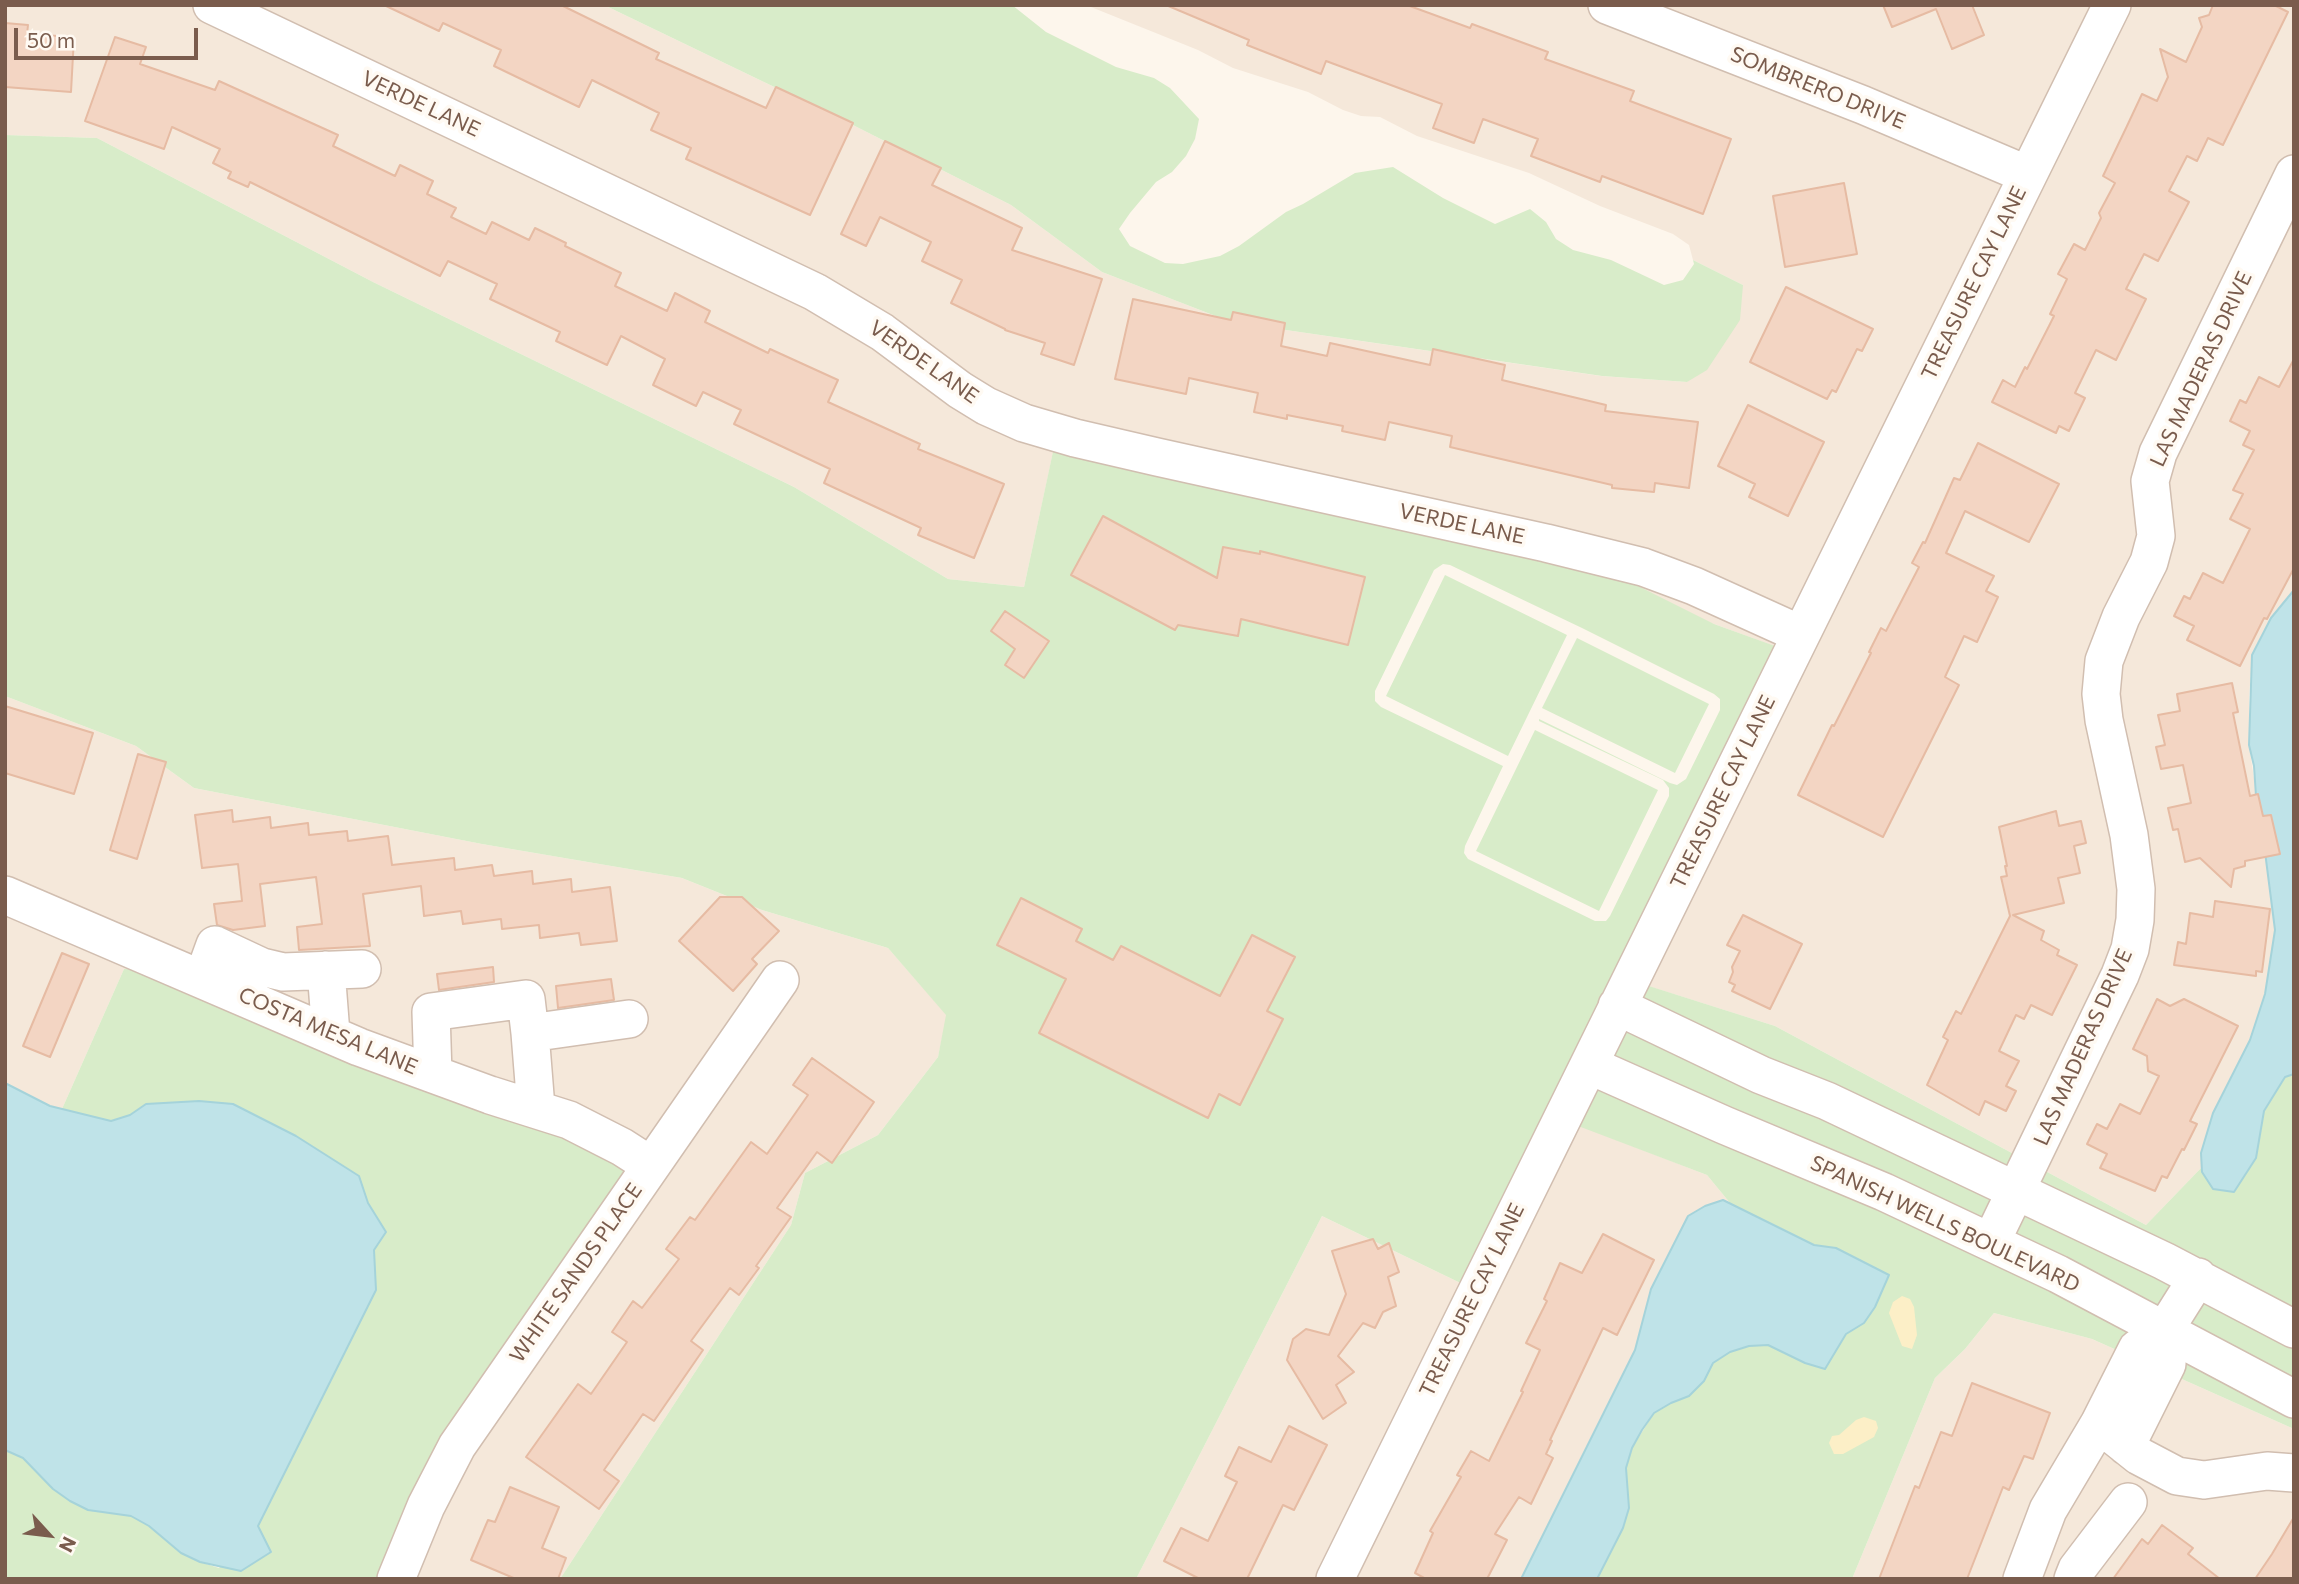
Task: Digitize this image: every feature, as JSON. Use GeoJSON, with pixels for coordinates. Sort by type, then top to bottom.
{"type":"FeatureCollection","features":[{"type":"Feature","properties":{"kind":"street","name":"VERDE LANE"},"geometry":{"type":"LineString","coordinates":[[212,5],[815,292],[882,332],[960,390],[986,406],[1024,423],[1133,452],[1643,567],[1694,586],[1800,634]]}},
{"type":"Feature","properties":{"kind":"street","name":"SOMBRERO DRIVE"},"geometry":{"type":"LineString","coordinates":[[1607,5],[1863,105],[2028,175]]}},
{"type":"Feature","properties":{"kind":"street","name":"TREASURE CAY LANE"},"geometry":{"type":"LineString","coordinates":[[1335,1579],[2112,5]]}},
{"type":"Feature","properties":{"kind":"street","name":"LAS MADERAS DRIVE"},"geometry":{"type":"LineString","coordinates":[[1991,1242],[2018,1191],[2130,949],[2136,889],[2129,835],[2104,720],[2101,694],[2104,661],[2121,617],[2149,562],[2156,536],[2150,481],[2152,472],[2158,453],[2294,174]]}},
{"type":"Feature","properties":{"kind":"street","name":"COSTA MESA LANE"},"geometry":{"type":"LineString","coordinates":[[5,895],[331,1034],[490,1095],[569,1119],[650,1165]]}},
{"type":"Feature","properties":{"kind":"street"},"geometry":{"type":"LineString","coordinates":[[203,978],[215,945],[262,967],[283,972],[362,969]]}},
{"type":"Feature","properties":{"kind":"street"},"geometry":{"type":"LineString","coordinates":[[326,970],[331,1034]]}},
{"type":"Feature","properties":{"kind":"street","name":"WHITE SANDS PLACE"},"geometry":{"type":"LineString","coordinates":[[396,1579],[426,1506],[457,1446],[780,980]]}},
{"type":"Feature","properties":{"kind":"street"},"geometry":{"type":"LineString","coordinates":[[433,1074],[430,1012],[526,999],[537,1108]]}},
{"type":"Feature","properties":{"kind":"street"},"geometry":{"type":"LineString","coordinates":[[1617,1006],[1761,1075],[1827,1101],[2018,1191],[2198,1277],[2294,1329]]}},
{"type":"Feature","properties":{"kind":"street"},"geometry":{"type":"LineString","coordinates":[[530,1033],[629,1019]]}},
{"type":"Feature","properties":{"kind":"street","name":"SPANISH WELLS BOULEVARD"},"geometry":{"type":"LineString","coordinates":[[1589,1065],[1884,1192],[1991,1242],[2294,1399]]}},
{"type":"Feature","properties":{"kind":"street"},"geometry":{"type":"LineString","coordinates":[[2022,1579],[2048,1510],[2112,1435],[2166,1364],[2164,1331],[2198,1277]]}},
{"type":"Feature","properties":{"kind":"street"},"geometry":{"type":"LineString","coordinates":[[2112,1435],[2176,1476],[2204,1480],[2267,1471],[2294,1473]]}},
{"type":"Feature","properties":{"kind":"street"},"geometry":{"type":"LineString","coordinates":[[2073,1579],[2077,1569],[2129,1502]]}},
{"type":"Feature","properties":{"kind":"shaded area"},"geometry":{"type":"Polygon","coordinates":[[[5,5],[604,5],[847,122],[1011,205],[1102,272],[1231,322],[1601,376],[1687,382],[1743,285],[1693,260],[1689,245],[1673,234],[1600,206],[1529,173],[1417,136],[1380,117],[1361,116],[1343,110],[1308,92],[1233,68],[1198,50],[1086,5],[2294,5],[2294,590],[2271,618],[2252,655],[2249,699],[2249,745],[2275,930],[2265,994],[2250,1040],[2213,1113],[2201,1153],[2202,1167],[2146,1225],[1775,1026],[1629,980],[1785,650],[1714,624],[1054,448],[1024,587],[948,579],[794,487],[373,282],[97,138],[5,135],[5,5]]]}},
{"type":"Feature","properties":{"kind":"shaded area"},"geometry":{"type":"Polygon","coordinates":[[[5,696],[136,746],[194,788],[482,844],[682,878],[762,910],[888,948],[947,1015],[938,1057],[878,1135],[805,1173],[791,1225],[560,1579],[401,1579],[124,969],[62,1109],[50,1106],[5,1083],[5,696]]]}},
{"type":"Feature","properties":{"kind":"shaded area"},"geometry":{"type":"Polygon","coordinates":[[[1565,1120],[1707,1175],[1730,1203],[1723,1200],[1688,1216],[1651,1289],[1635,1350],[1521,1579],[1136,1579],[1322,1216],[1479,1292],[1565,1120]]]}},
{"type":"Feature","properties":{"kind":"shaded area"},"geometry":{"type":"Polygon","coordinates":[[[1994,1313],[2092,1339],[2294,1429],[2294,1579],[1852,1579],[1935,1378],[1965,1349],[1994,1313]]]}},
{"type":"Feature","properties":{"kind":"green space"},"geometry":{"type":"Polygon","coordinates":[[[604,5],[1012,5],[1046,32],[1116,67],[1154,78],[1170,88],[1199,119],[1195,139],[1186,156],[1172,172],[1156,182],[1119,229],[1130,246],[1165,263],[1183,264],[1220,256],[1239,246],[1286,212],[1355,173],[1393,167],[1443,198],[1495,224],[1530,209],[1546,222],[1556,239],[1573,250],[1611,260],[1664,285],[1683,280],[1694,264],[1693,260],[1743,285],[1740,320],[1707,370],[1687,382],[1602,376],[1231,322],[1102,272],[1011,205],[847,122],[604,5]]]}},
{"type":"Feature","properties":{"kind":"green space"},"geometry":{"type":"Polygon","coordinates":[[[5,135],[97,138],[373,282],[794,487],[948,579],[1024,587],[1054,447],[1614,574],[1714,624],[1786,650],[1630,980],[1775,1026],[2146,1225],[2202,1167],[2202,1173],[2256,1158],[2264,1112],[2285,1077],[2294,1074],[2294,1429],[2092,1339],[1994,1313],[1965,1349],[1935,1378],[1852,1579],[1597,1579],[1623,1528],[1629,1508],[1626,1468],[1632,1448],[1654,1413],[1689,1396],[1704,1381],[1713,1363],[1730,1352],[1749,1346],[1769,1345],[1805,1363],[1825,1369],[1846,1334],[1864,1323],[1889,1275],[1836,1248],[1815,1245],[1730,1203],[1707,1175],[1565,1121],[1479,1292],[1322,1216],[1136,1579],[560,1579],[791,1225],[805,1173],[878,1135],[938,1057],[946,1015],[888,948],[762,910],[682,878],[482,844],[194,788],[136,746],[5,696],[5,135]],[[1443,564],[1434,570],[1375,691],[1375,701],[1381,707],[1503,766],[1465,846],[1464,853],[1468,859],[1595,921],[1606,921],[1669,796],[1669,788],[1663,780],[1539,719],[1677,785],[1686,779],[1720,710],[1720,699],[1582,628],[1443,564]]]}},
{"type":"Feature","properties":{"kind":"green space"},"geometry":{"type":"Polygon","coordinates":[[[1445,575],[1567,635],[1508,756],[1386,696],[1445,575]]]}},
{"type":"Feature","properties":{"kind":"green space"},"geometry":{"type":"Polygon","coordinates":[[[1577,638],[1709,704],[1675,773],[1542,708],[1577,638]]]}},
{"type":"Feature","properties":{"kind":"green space"},"geometry":{"type":"Polygon","coordinates":[[[1535,730],[1658,790],[1599,911],[1476,851],[1535,730]]]}},
{"type":"Feature","properties":{"kind":"green space"},"geometry":{"type":"Polygon","coordinates":[[[124,969],[141,969],[630,1156],[618,1196],[505,1372],[401,1579],[5,1579],[5,1450],[23,1458],[53,1489],[70,1501],[88,1510],[131,1516],[149,1526],[181,1553],[219,1568],[258,1526],[376,1290],[374,1250],[386,1232],[368,1203],[359,1176],[296,1136],[232,1104],[199,1101],[146,1104],[130,1115],[111,1121],[62,1109],[124,969]]]}},
{"type":"Feature","properties":{"kind":"sand"},"geometry":{"type":"Polygon","coordinates":[[[1902,1296],[1910,1299],[1914,1307],[1917,1335],[1912,1349],[1902,1346],[1889,1313],[1893,1302],[1902,1296]]]}},
{"type":"Feature","properties":{"kind":"sand"},"geometry":{"type":"Polygon","coordinates":[[[1864,1417],[1876,1421],[1878,1428],[1874,1437],[1843,1454],[1834,1454],[1829,1443],[1832,1436],[1839,1435],[1856,1420],[1864,1417]]]}},
{"type":"Feature","properties":{"kind":"water"},"geometry":{"type":"Polygon","coordinates":[[[2294,590],[2294,1074],[2285,1077],[2264,1111],[2256,1158],[2234,1192],[2213,1189],[2202,1172],[2201,1153],[2213,1113],[2250,1040],[2265,994],[2275,930],[2264,844],[2258,826],[2254,766],[2249,745],[2252,655],[2271,618],[2294,590]]]}},
{"type":"Feature","properties":{"kind":"water"},"geometry":{"type":"Polygon","coordinates":[[[5,1083],[50,1106],[111,1121],[130,1115],[146,1104],[199,1101],[233,1104],[296,1136],[359,1176],[368,1203],[386,1232],[374,1250],[376,1290],[258,1526],[271,1552],[241,1571],[200,1562],[181,1553],[149,1526],[131,1516],[88,1510],[70,1501],[53,1489],[23,1458],[5,1450],[5,1083]]]}},
{"type":"Feature","properties":{"kind":"water"},"geometry":{"type":"Polygon","coordinates":[[[1723,1200],[1814,1245],[1836,1248],[1889,1275],[1875,1307],[1864,1323],[1846,1334],[1825,1369],[1805,1363],[1768,1345],[1749,1346],[1730,1352],[1713,1363],[1704,1381],[1689,1396],[1654,1413],[1632,1448],[1626,1468],[1629,1508],[1623,1528],[1597,1579],[1521,1579],[1635,1350],[1651,1289],[1688,1216],[1723,1200]]]}},
{"type":"Feature","properties":{"kind":"building"},"geometry":{"type":"Polygon","coordinates":[[[384,5],[561,5],[659,53],[656,59],[766,108],[776,87],[853,123],[810,215],[686,159],[691,148],[651,130],[659,113],[592,80],[579,107],[494,66],[501,50],[443,23],[439,31],[384,5]]]}},
{"type":"Feature","properties":{"kind":"building"},"geometry":{"type":"Polygon","coordinates":[[[1166,5],[1407,5],[1470,28],[1472,24],[1548,52],[1545,59],[1634,91],[1630,101],[1731,139],[1703,214],[1602,176],[1600,182],[1531,156],[1538,139],[1483,119],[1474,143],[1433,128],[1442,104],[1326,61],[1321,74],[1247,45],[1249,40],[1166,5]]]}},
{"type":"Feature","properties":{"kind":"building"},"geometry":{"type":"Polygon","coordinates":[[[1883,5],[1972,5],[1984,35],[1952,49],[1936,9],[1892,27],[1883,5]]]}},
{"type":"Feature","properties":{"kind":"building"},"geometry":{"type":"Polygon","coordinates":[[[2213,5],[2274,5],[2288,12],[2223,145],[2208,138],[2197,161],[2187,156],[2169,191],[2189,202],[2158,261],[2144,254],[2126,289],[2146,299],[2116,360],[2096,350],[2075,393],[2085,398],[2069,431],[2059,426],[2056,433],[1992,402],[2003,380],[2015,387],[2054,316],[2050,314],[2067,279],[2058,274],[2074,244],[2085,250],[2101,218],[2099,213],[2115,183],[2103,176],[2142,94],[2157,101],[2168,77],[2160,49],[2186,62],[2202,27],[2199,18],[2209,15],[2213,5]]]}},
{"type":"Feature","properties":{"kind":"building"},"geometry":{"type":"Polygon","coordinates":[[[5,23],[28,25],[27,34],[74,37],[71,92],[5,87],[5,23]]]}},
{"type":"Feature","properties":{"kind":"building"},"geometry":{"type":"Polygon","coordinates":[[[115,37],[146,47],[140,64],[215,90],[219,81],[338,135],[333,146],[395,176],[400,165],[433,181],[427,194],[456,208],[451,217],[486,234],[492,222],[529,240],[535,228],[621,273],[615,286],[667,311],[675,293],[710,311],[705,322],[768,353],[770,349],[838,380],[828,402],[920,444],[918,449],[1004,484],[974,558],[918,535],[921,528],[824,483],[830,469],[734,424],[741,410],[703,392],[696,406],[653,385],[665,359],[621,336],[607,365],[556,341],[560,332],[490,299],[497,284],[448,261],[440,276],[250,182],[248,187],[228,178],[231,172],[213,163],[220,149],[172,127],[164,149],[85,121],[115,37]]]}},
{"type":"Feature","properties":{"kind":"building"},"geometry":{"type":"Polygon","coordinates":[[[885,141],[941,168],[932,185],[1022,228],[1012,250],[1102,279],[1074,365],[1041,354],[1045,343],[1005,330],[951,303],[962,280],[922,261],[931,242],[880,217],[866,246],[841,234],[885,141]]]}},
{"type":"Feature","properties":{"kind":"building"},"geometry":{"type":"Polygon","coordinates":[[[1844,183],[1857,254],[1785,267],[1773,196],[1844,183]]]}},
{"type":"Feature","properties":{"kind":"building"},"geometry":{"type":"Polygon","coordinates":[[[1786,287],[1873,329],[1862,351],[1857,349],[1836,392],[1832,390],[1827,399],[1750,362],[1786,287]]]}},
{"type":"Feature","properties":{"kind":"building"},"geometry":{"type":"Polygon","coordinates":[[[1133,299],[1231,320],[1233,312],[1285,323],[1281,346],[1327,356],[1330,343],[1430,365],[1433,349],[1505,365],[1502,380],[1606,405],[1605,411],[1698,422],[1689,488],[1655,483],[1654,492],[1612,488],[1612,485],[1450,447],[1452,436],[1389,422],[1385,440],[1342,431],[1343,426],[1287,415],[1287,419],[1254,412],[1258,393],[1189,378],[1186,394],[1115,379],[1133,299]]]}},
{"type":"Feature","properties":{"kind":"building"},"geometry":{"type":"Polygon","coordinates":[[[2294,359],[2294,568],[2267,619],[2264,618],[2240,666],[2187,640],[2194,626],[2174,616],[2184,596],[2190,599],[2203,573],[2223,583],[2250,529],[2230,519],[2243,494],[2233,490],[2254,450],[2243,445],[2250,431],[2230,421],[2240,400],[2246,403],[2259,377],[2279,387],[2294,359]]]}},
{"type":"Feature","properties":{"kind":"building"},"geometry":{"type":"Polygon","coordinates":[[[1748,405],[1824,442],[1788,516],[1749,497],[1755,484],[1718,466],[1748,405]]]}},
{"type":"Feature","properties":{"kind":"building"},"geometry":{"type":"Polygon","coordinates":[[[1978,443],[2059,484],[2029,542],[1965,511],[1946,553],[1994,576],[1986,591],[1998,597],[1977,642],[1964,636],[1945,677],[1959,685],[1883,837],[1798,795],[1871,653],[1869,652],[1881,628],[1886,631],[1919,567],[1912,563],[1923,542],[1925,543],[1954,478],[1960,480],[1978,443]]]}},
{"type":"Feature","properties":{"kind":"building"},"geometry":{"type":"Polygon","coordinates":[[[1103,516],[1217,578],[1223,547],[1260,554],[1260,551],[1365,577],[1348,645],[1241,619],[1238,636],[1178,625],[1175,630],[1071,575],[1103,516]]]}},
{"type":"Feature","properties":{"kind":"building"},"geometry":{"type":"Polygon","coordinates":[[[1005,611],[1049,641],[1024,678],[1005,665],[1015,649],[991,631],[1005,611]]]}},
{"type":"Feature","properties":{"kind":"building"},"geometry":{"type":"Polygon","coordinates":[[[2232,683],[2238,712],[2233,713],[2250,796],[2258,794],[2263,816],[2271,815],[2280,854],[2245,861],[2245,866],[2234,869],[2231,887],[2200,858],[2185,862],[2178,829],[2173,830],[2168,808],[2191,803],[2183,765],[2161,769],[2156,747],[2165,745],[2158,715],[2180,711],[2177,694],[2232,683]]]}},
{"type":"Feature","properties":{"kind":"building"},"geometry":{"type":"Polygon","coordinates":[[[5,706],[93,733],[74,794],[5,773],[5,706]]]}},
{"type":"Feature","properties":{"kind":"building"},"geometry":{"type":"Polygon","coordinates":[[[138,754],[166,762],[137,859],[110,850],[138,754]]]}},
{"type":"Feature","properties":{"kind":"building"},"geometry":{"type":"Polygon","coordinates":[[[232,810],[233,822],[270,817],[271,828],[308,823],[309,835],[347,831],[348,841],[388,836],[392,865],[454,858],[455,870],[492,865],[494,876],[532,871],[533,884],[571,879],[572,892],[610,887],[617,941],[581,945],[579,933],[540,938],[539,925],[502,929],[501,919],[463,924],[461,911],[424,916],[421,886],[363,894],[370,946],[299,950],[297,927],[322,924],[316,877],[260,884],[265,926],[233,930],[217,925],[214,904],[242,901],[238,864],[202,868],[195,815],[232,810]]]}},
{"type":"Feature","properties":{"kind":"building"},"geometry":{"type":"Polygon","coordinates":[[[2056,811],[2059,826],[2081,821],[2086,843],[2074,846],[2080,873],[2058,878],[2064,903],[2013,915],[2044,931],[2041,940],[2059,950],[2057,955],[2077,965],[2052,1015],[2031,1005],[2024,1019],[2016,1015],[1999,1051],[2019,1061],[2006,1086],[2016,1091],[2006,1111],[1985,1101],[1979,1115],[1927,1085],[1948,1040],[1943,1037],[1956,1011],[1961,1014],[2010,916],[2001,877],[2007,876],[2007,866],[1999,827],[2056,811]]]}},
{"type":"Feature","properties":{"kind":"building"},"geometry":{"type":"Polygon","coordinates":[[[720,897],[742,897],[779,931],[752,959],[757,964],[733,991],[679,941],[720,897]]]}},
{"type":"Feature","properties":{"kind":"building"},"geometry":{"type":"Polygon","coordinates":[[[1021,898],[1082,929],[1076,941],[1113,960],[1121,946],[1220,996],[1252,935],[1295,957],[1267,1011],[1283,1019],[1240,1105],[1219,1094],[1208,1118],[1039,1033],[1066,979],[997,945],[1021,898]]]}},
{"type":"Feature","properties":{"kind":"building"},"geometry":{"type":"Polygon","coordinates":[[[2215,901],[2270,909],[2262,972],[2256,971],[2256,976],[2174,965],[2178,942],[2186,944],[2190,913],[2213,917],[2215,901]]]}},
{"type":"Feature","properties":{"kind":"building"},"geometry":{"type":"Polygon","coordinates":[[[1743,915],[1802,944],[1770,1009],[1732,991],[1735,985],[1729,982],[1732,967],[1740,951],[1727,945],[1743,915]]]}},
{"type":"Feature","properties":{"kind":"building"},"geometry":{"type":"Polygon","coordinates":[[[62,953],[89,964],[50,1057],[23,1046],[62,953]]]}},
{"type":"Feature","properties":{"kind":"building"},"geometry":{"type":"Polygon","coordinates":[[[493,967],[494,982],[439,990],[437,974],[493,967]]]}},
{"type":"Feature","properties":{"kind":"building"},"geometry":{"type":"Polygon","coordinates":[[[611,979],[614,1000],[558,1008],[556,986],[611,979]]]}},
{"type":"Feature","properties":{"kind":"building"},"geometry":{"type":"Polygon","coordinates":[[[2157,999],[2170,1006],[2184,999],[2238,1026],[2190,1121],[2197,1124],[2184,1150],[2182,1149],[2167,1178],[2162,1176],[2155,1191],[2100,1168],[2107,1154],[2087,1144],[2097,1124],[2107,1129],[2120,1104],[2140,1114],[2159,1076],[2148,1071],[2147,1056],[2133,1049],[2157,999]]]}},
{"type":"Feature","properties":{"kind":"building"},"geometry":{"type":"Polygon","coordinates":[[[812,1058],[874,1102],[832,1163],[817,1152],[777,1208],[791,1217],[739,1295],[730,1288],[691,1341],[703,1350],[654,1421],[643,1414],[604,1470],[619,1481],[599,1509],[526,1457],[578,1384],[591,1394],[627,1342],[612,1332],[633,1301],[642,1308],[679,1259],[666,1249],[690,1217],[695,1220],[751,1142],[767,1154],[808,1095],[793,1085],[812,1058]]]}},
{"type":"Feature","properties":{"kind":"building"},"geometry":{"type":"Polygon","coordinates":[[[1603,1234],[1654,1260],[1617,1335],[1603,1328],[1550,1440],[1552,1441],[1546,1454],[1553,1458],[1531,1504],[1519,1497],[1495,1534],[1507,1540],[1487,1579],[1426,1579],[1415,1573],[1433,1533],[1430,1531],[1461,1477],[1457,1475],[1471,1451],[1489,1461],[1523,1392],[1521,1391],[1540,1350],[1526,1343],[1547,1301],[1544,1299],[1560,1263],[1582,1273],[1603,1234]]]}},
{"type":"Feature","properties":{"kind":"building"},"geometry":{"type":"Polygon","coordinates":[[[1373,1239],[1378,1249],[1389,1243],[1399,1272],[1388,1277],[1396,1306],[1383,1312],[1375,1328],[1363,1323],[1338,1356],[1354,1372],[1336,1385],[1346,1403],[1323,1419],[1287,1360],[1293,1339],[1306,1329],[1329,1335],[1346,1294],[1332,1251],[1373,1239]]]}},
{"type":"Feature","properties":{"kind":"building"},"geometry":{"type":"Polygon","coordinates":[[[1972,1383],[2050,1413],[2033,1459],[2024,1456],[2009,1490],[2003,1487],[1967,1579],[1879,1579],[1915,1486],[1919,1488],[1941,1432],[1952,1436],[1972,1383]]]}},
{"type":"Feature","properties":{"kind":"building"},"geometry":{"type":"Polygon","coordinates":[[[1289,1426],[1327,1445],[1294,1510],[1283,1505],[1247,1579],[1200,1579],[1164,1561],[1181,1528],[1208,1541],[1237,1482],[1225,1476],[1239,1447],[1271,1462],[1289,1426]]]}},
{"type":"Feature","properties":{"kind":"building"},"geometry":{"type":"Polygon","coordinates":[[[510,1487],[559,1507],[542,1548],[566,1558],[558,1579],[516,1579],[471,1560],[488,1520],[495,1522],[510,1487]]]}},
{"type":"Feature","properties":{"kind":"building"},"geometry":{"type":"Polygon","coordinates":[[[2294,1517],[2294,1579],[2255,1579],[2272,1554],[2294,1517]]]}},
{"type":"Feature","properties":{"kind":"building"},"geometry":{"type":"Polygon","coordinates":[[[2162,1525],[2193,1548],[2188,1554],[2220,1579],[2113,1579],[2142,1539],[2148,1544],[2162,1525]]]}}]}
